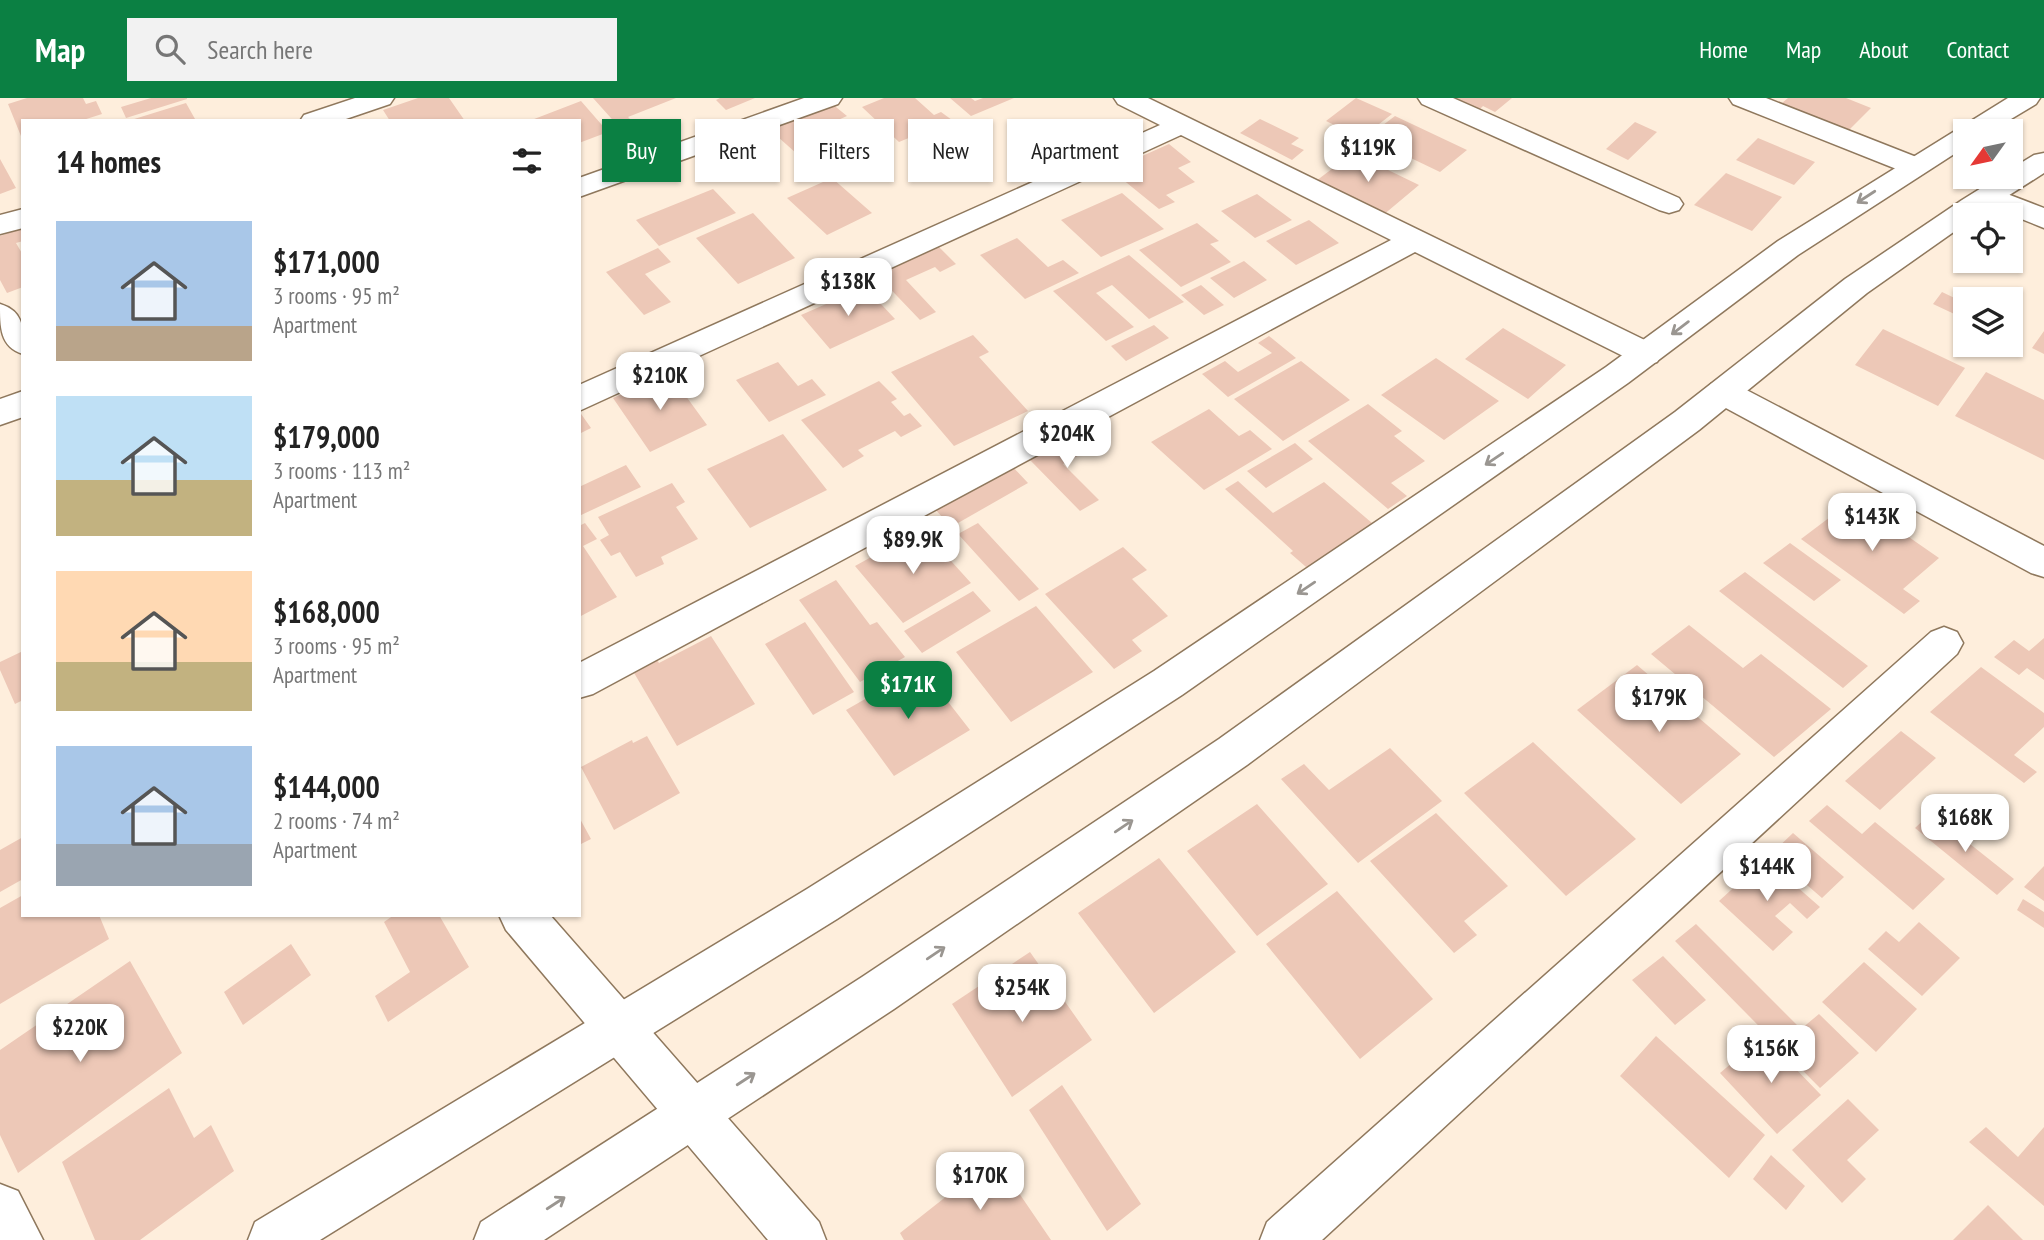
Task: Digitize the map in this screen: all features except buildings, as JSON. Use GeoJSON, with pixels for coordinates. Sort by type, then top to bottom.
{"type":"FeatureCollection","features":[{"type":"Feature","properties":{"kind":"street"},"geometry":{"type":"LineString","coordinates":[[319,119],[382,98]]}},
{"type":"Feature","properties":{"kind":"street"},"geometry":{"type":"LineString","coordinates":[[581,187],[829,98]]}},
{"type":"Feature","properties":{"kind":"street"},"geometry":{"type":"LineString","coordinates":[[1127,98],[1646,354]]}},
{"type":"Feature","properties":{"kind":"street"},"geometry":{"type":"LineString","coordinates":[[1431,98],[1669,204]]}},
{"type":"Feature","properties":{"kind":"street"},"geometry":{"type":"LineString","coordinates":[[1742,98],[1914,166]]}},
{"type":"Feature","properties":{"kind":"street"},"geometry":{"type":"LineString","coordinates":[[1991,119],[2025,98]]}},
{"type":"Feature","properties":{"kind":"street"},"geometry":{"type":"LineString","coordinates":[[581,398],[1182,125]]}},
{"type":"Feature","properties":{"kind":"street"},"geometry":{"type":"LineString","coordinates":[[273,1240],[822,904],[1168,683],[1646,354],[1788,248],[1953,142]]}},
{"type":"Feature","properties":{"kind":"street"},"geometry":{"type":"LineString","coordinates":[[499,1240],[890,985],[1233,752],[1676,429],[1856,286],[2044,161]]}},
{"type":"Feature","properties":{"kind":"street"},"geometry":{"type":"LineString","coordinates":[[1989,196],[2044,219]]}},
{"type":"Feature","properties":{"kind":"street"},"geometry":{"type":"LineString","coordinates":[[0,225],[21,219]]}},
{"type":"Feature","properties":{"kind":"street"},"geometry":{"type":"LineString","coordinates":[[581,681],[1415,240]]}},
{"type":"Feature","properties":{"kind":"street"},"geometry":{"type":"LineString","coordinates":[[0,315],[21,341]]}},
{"type":"Feature","properties":{"kind":"street"},"geometry":{"type":"LineString","coordinates":[[1723,392],[2044,563]]}},
{"type":"Feature","properties":{"kind":"street"},"geometry":{"type":"LineString","coordinates":[[0,413],[21,404]]}},
{"type":"Feature","properties":{"kind":"street"},"geometry":{"type":"LineString","coordinates":[[1285,1240],[1944,643]]}},
{"type":"Feature","properties":{"kind":"street"},"geometry":{"type":"LineString","coordinates":[[523,917],[801,1240]]}},
{"type":"Feature","properties":{"kind":"street"},"geometry":{"type":"LineString","coordinates":[[0,1209],[18,1240]]}}]}
